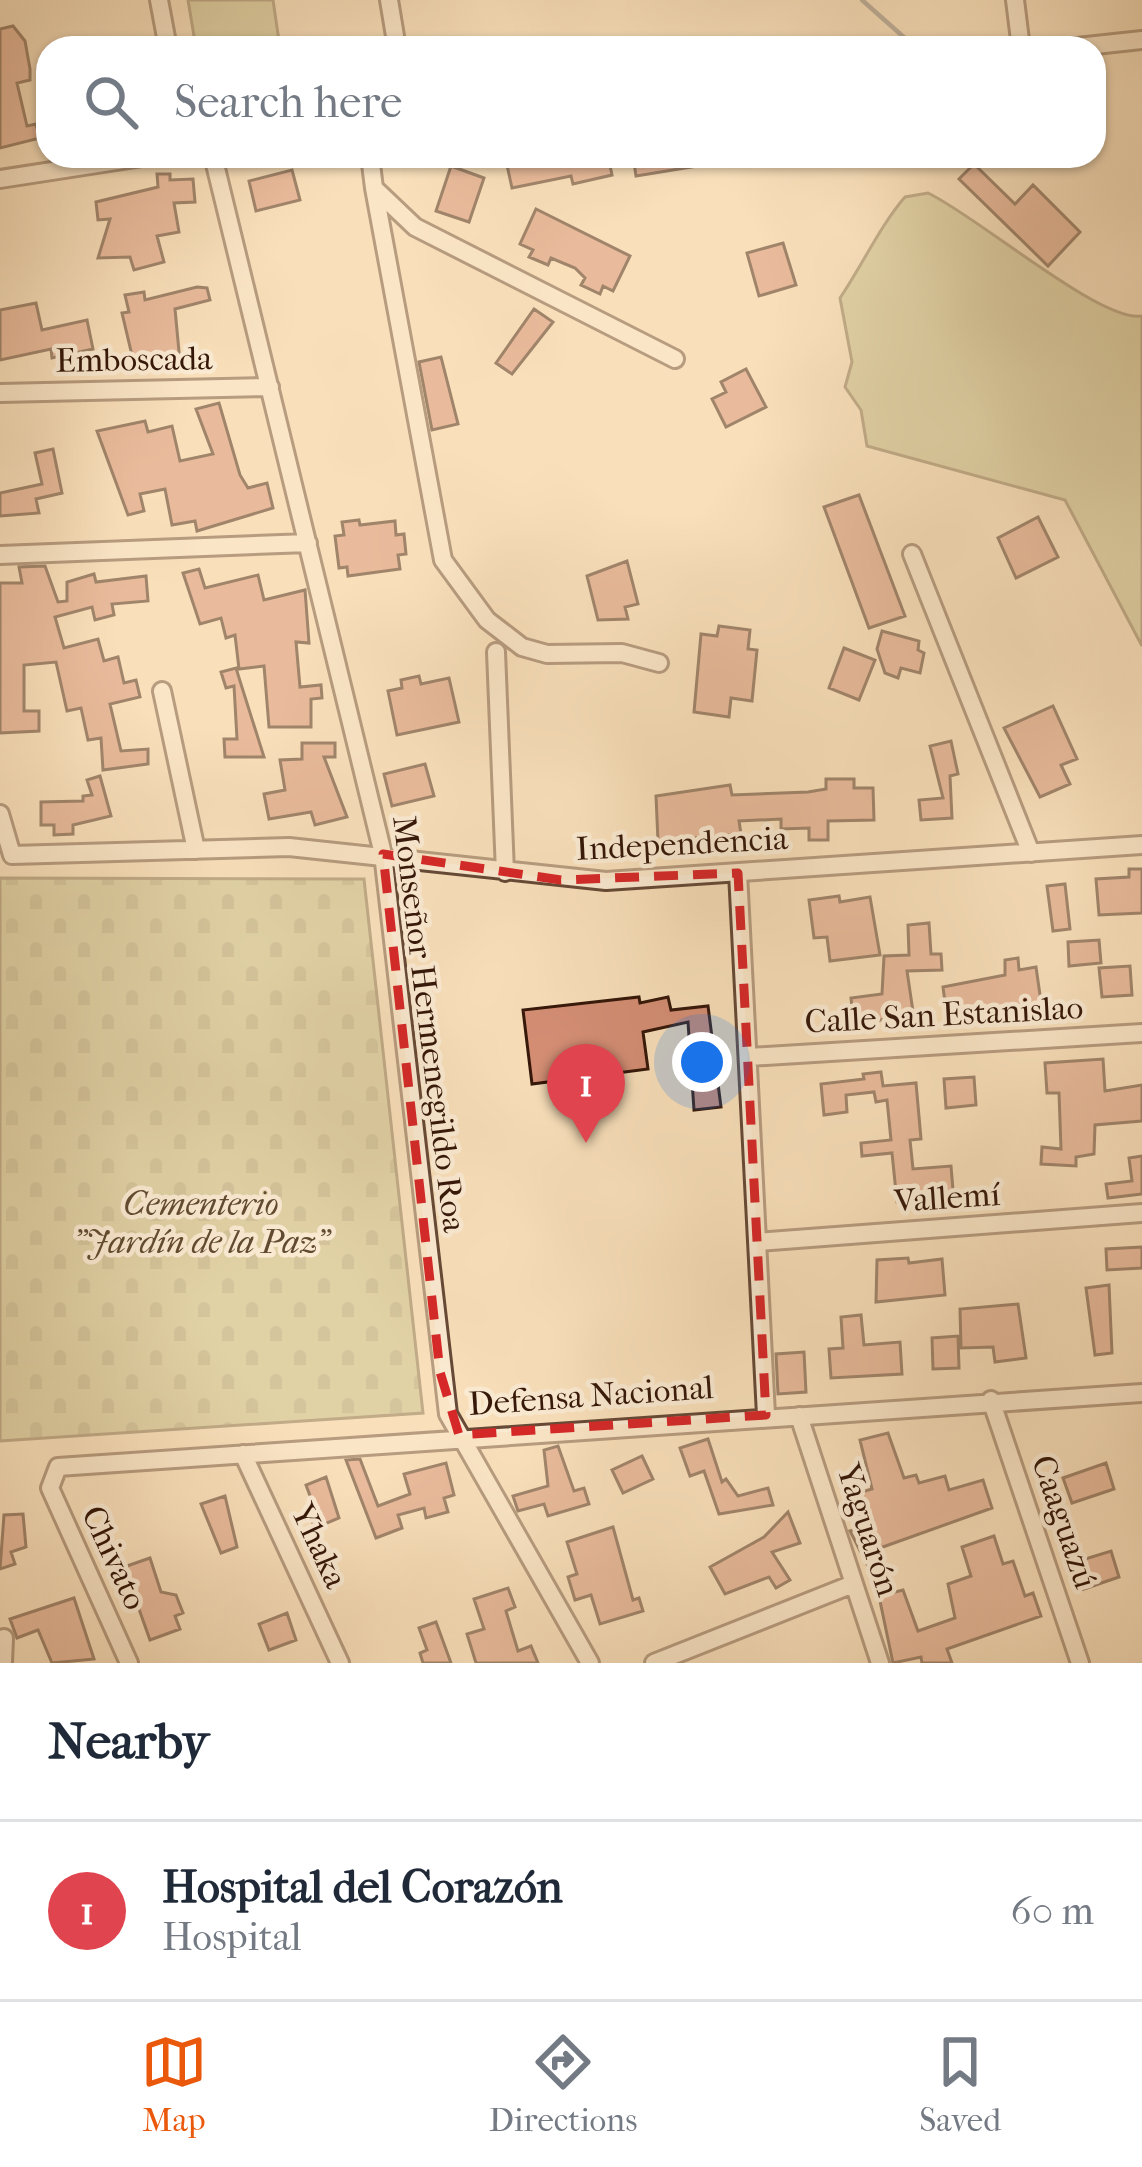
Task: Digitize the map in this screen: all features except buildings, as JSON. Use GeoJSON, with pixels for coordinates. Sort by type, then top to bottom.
{"type":"FeatureCollection","features":[{"type":"Feature","properties":{"kind":"street"},"geometry":{"type":"LineString","coordinates":[[160,0],[166,36]]}},
{"type":"Feature","properties":{"kind":"street"},"geometry":{"type":"LineString","coordinates":[[389,0],[395,36]]}},
{"type":"Feature","properties":{"kind":"street"},"geometry":{"type":"LineString","coordinates":[[1015,0],[1020,36]]}},
{"type":"Feature","properties":{"kind":"street"},"geometry":{"type":"LineString","coordinates":[[1106,44],[1142,40]]}},
{"type":"Feature","properties":{"kind":"street"},"geometry":{"type":"LineString","coordinates":[[0,179],[71,168]]}},
{"type":"Feature","properties":{"kind":"street","name":"Monseñor Hermenegildo Roa"},"geometry":{"type":"LineString","coordinates":[[216,168],[383,854],[448,1414],[590,1663]]}},
{"type":"Feature","properties":{"kind":"street"},"geometry":{"type":"LineString","coordinates":[[372,168],[443,560],[487,620],[522,647],[547,654],[622,653],[658,663]]}},
{"type":"Feature","properties":{"kind":"street"},"geometry":{"type":"LineString","coordinates":[[374,188],[415,227],[675,359]]}},
{"type":"Feature","properties":{"kind":"street","name":"Emboscada"},"geometry":{"type":"LineString","coordinates":[[0,393],[270,387]]}},
{"type":"Feature","properties":{"kind":"street"},"geometry":{"type":"LineString","coordinates":[[0,555],[308,543]]}},
{"type":"Feature","properties":{"kind":"street"},"geometry":{"type":"LineString","coordinates":[[912,554],[1031,853]]}},
{"type":"Feature","properties":{"kind":"street"},"geometry":{"type":"LineString","coordinates":[[496,652],[505,872]]}},
{"type":"Feature","properties":{"kind":"street"},"geometry":{"type":"LineString","coordinates":[[162,691],[196,850]]}},
{"type":"Feature","properties":{"kind":"street","name":"Independencia"},"geometry":{"type":"LineString","coordinates":[[0,814],[10,854],[289,847],[606,881],[1142,845]]}},
{"type":"Feature","properties":{"kind":"street"},"geometry":{"type":"LineString","coordinates":[[739,873],[766,1415]]}},
{"type":"Feature","properties":{"kind":"street","name":"Calle San Estanislao"},"geometry":{"type":"LineString","coordinates":[[749,1057],[1142,1033]]}},
{"type":"Feature","properties":{"kind":"street","name":"Vallemí"},"geometry":{"type":"LineString","coordinates":[[757,1242],[1142,1213]]}},
{"type":"Feature","properties":{"kind":"street","name":"Defensa Nacional"},"geometry":{"type":"LineString","coordinates":[[50,1477],[58,1466],[70,1463],[1142,1393]]}},
{"type":"Feature","properties":{"kind":"street","name":"Caaguazú"},"geometry":{"type":"LineString","coordinates":[[991,1400],[1080,1663]]}},
{"type":"Feature","properties":{"kind":"street","name":"Yaguarón"},"geometry":{"type":"LineString","coordinates":[[799,1416],[880,1663]]}},
{"type":"Feature","properties":{"kind":"street","name":"Yhaka"},"geometry":{"type":"LineString","coordinates":[[243,1454],[340,1663]]}},
{"type":"Feature","properties":{"kind":"street","name":"Chivato"},"geometry":{"type":"LineString","coordinates":[[50,1477],[56,1502],[129,1663]]}},
{"type":"Feature","properties":{"kind":"street"},"geometry":{"type":"LineString","coordinates":[[654,1663],[853,1584]]}},
{"type":"Feature","properties":{"kind":"street"},"geometry":{"type":"LineString","coordinates":[[3,1663],[4,1638]]}},
{"type":"Feature","properties":{"kind":"highlighted area"},"geometry":{"type":"Polygon","coordinates":[[[383,854],[561,880],[738,873],[766,1415],[459,1435],[440,1372],[383,854]]]}},
{"type":"Feature","properties":{"kind":"green space"},"geometry":{"type":"Polygon","coordinates":[[[188,0],[273,0],[278,36],[194,36],[188,0]]]}},
{"type":"Feature","properties":{"kind":"green space"},"geometry":{"type":"Polygon","coordinates":[[[928,193],[1098,303],[1142,316],[1142,646],[1065,500],[867,446],[861,410],[845,387],[852,362],[840,298],[905,197],[928,193]]]}},
{"type":"Feature","properties":{"kind":"green space","name":"Cementerio \"Jardín de la Paz\""},"geometry":{"type":"Polygon","coordinates":[[[0,878],[364,879],[423,1413],[0,1441],[0,878]]]}},
{"type":"Feature","properties":{"kind":"waterway"},"geometry":{"type":"LineString","coordinates":[[862,0],[902,36]]}},
{"type":"Feature","properties":{"kind":"place","name":"Hospital del Corazón"},"geometry":{"type":"Point","coordinates":[586,1143]}}]}
